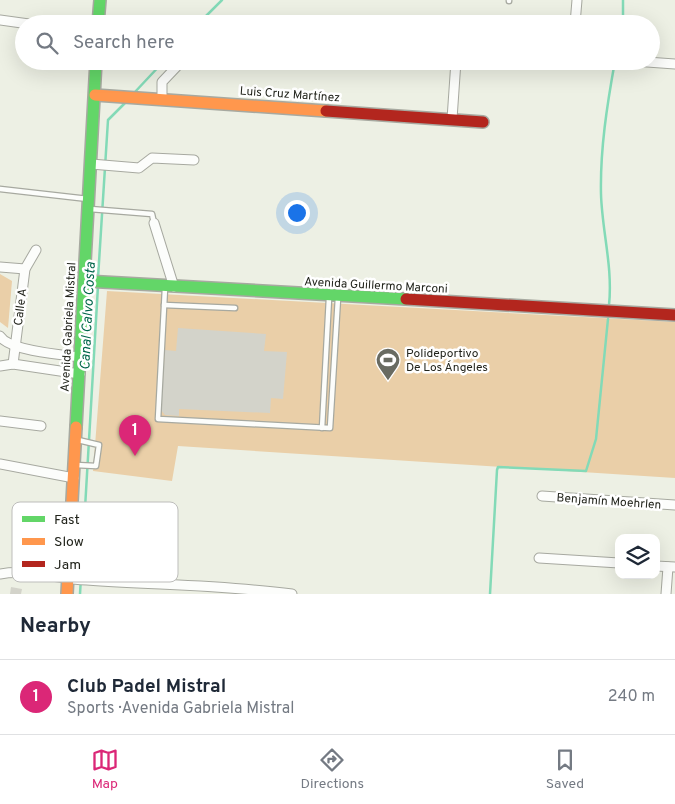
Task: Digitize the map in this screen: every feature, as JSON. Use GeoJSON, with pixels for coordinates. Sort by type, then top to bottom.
{"type":"FeatureCollection","features":[{"type":"Feature","properties":{"kind":"main road"},"geometry":{"type":"LineString","coordinates":[[99,15],[100,0]]}},
{"type":"Feature","properties":{"kind":"main road","name":"Avenida Gabriela Mistral"},"geometry":{"type":"LineString","coordinates":[[73,502],[74,478],[78,465],[80,440],[80,357],[93,281],[91,206],[95,165],[95,70]]}},
{"type":"Feature","properties":{"kind":"main road","name":"Luis Cruz Martínez"},"geometry":{"type":"LineString","coordinates":[[94,96],[162,99],[483,122]]}},
{"type":"Feature","properties":{"kind":"main road","name":"Avenida Guillermo Marconi"},"geometry":{"type":"LineString","coordinates":[[93,281],[333,297],[672,314]]}},
{"type":"Feature","properties":{"kind":"main road","name":"Avenida Gabriela Mistral"},"geometry":{"type":"LineString","coordinates":[[67,594],[71,582]]}},
{"type":"Feature","properties":{"kind":"street"},"geometry":{"type":"LineString","coordinates":[[576,15],[577,0]]}},
{"type":"Feature","properties":{"kind":"street"},"geometry":{"type":"LineString","coordinates":[[0,20],[15,22]]}},
{"type":"Feature","properties":{"kind":"street"},"geometry":{"type":"LineString","coordinates":[[660,63],[675,64]]}},
{"type":"Feature","properties":{"kind":"street"},"geometry":{"type":"LineString","coordinates":[[162,99],[162,82],[173,70]]}},
{"type":"Feature","properties":{"kind":"street"},"geometry":{"type":"LineString","coordinates":[[452,119],[455,70]]}},
{"type":"Feature","properties":{"kind":"street"},"geometry":{"type":"LineString","coordinates":[[95,165],[140,168],[152,158],[194,160]]}},
{"type":"Feature","properties":{"kind":"street"},"geometry":{"type":"LineString","coordinates":[[154,223],[170,287]]}},
{"type":"Feature","properties":{"kind":"street","name":"Calle A"},"geometry":{"type":"LineString","coordinates":[[13,364],[25,269],[36,250]]}},
{"type":"Feature","properties":{"kind":"street"},"geometry":{"type":"LineString","coordinates":[[0,267],[25,269]]}},
{"type":"Feature","properties":{"kind":"street","name":"Calle A"},"geometry":{"type":"LineString","coordinates":[[0,336],[3,341],[15,346],[80,357]]}},
{"type":"Feature","properties":{"kind":"street"},"geometry":{"type":"LineString","coordinates":[[0,366],[13,364],[80,374]]}},
{"type":"Feature","properties":{"kind":"street"},"geometry":{"type":"LineString","coordinates":[[0,422],[41,426]]}},
{"type":"Feature","properties":{"kind":"street"},"geometry":{"type":"LineString","coordinates":[[0,464],[74,478]]}},
{"type":"Feature","properties":{"kind":"street","name":"Benjamín Moehrlen"},"geometry":{"type":"LineString","coordinates":[[542,496],[675,505]]}},
{"type":"Feature","properties":{"kind":"street"},"geometry":{"type":"LineString","coordinates":[[539,558],[615,563]]}},
{"type":"Feature","properties":{"kind":"street"},"geometry":{"type":"LineString","coordinates":[[666,594],[671,567]]}},
{"type":"Feature","properties":{"kind":"street"},"geometry":{"type":"LineString","coordinates":[[111,582],[240,588],[292,594]]}},
{"type":"Feature","properties":{"kind":"lane"},"geometry":{"type":"LineString","coordinates":[[0,188],[110,210],[152,214],[154,223]]}},
{"type":"Feature","properties":{"kind":"lane"},"geometry":{"type":"LineString","coordinates":[[170,287],[164,305],[158,420],[330,428],[333,297]]}},
{"type":"Feature","properties":{"kind":"lane"},"geometry":{"type":"LineString","coordinates":[[322,428],[333,297]]}},
{"type":"Feature","properties":{"kind":"lane"},"geometry":{"type":"LineString","coordinates":[[164,305],[235,308]]}},
{"type":"Feature","properties":{"kind":"lane"},"geometry":{"type":"LineString","coordinates":[[78,465],[97,465],[100,444],[80,440]]}},
{"type":"Feature","properties":{"kind":"shaded area"},"geometry":{"type":"Polygon","coordinates":[[[0,274],[12,281],[8,328],[0,322],[0,274]]]}},
{"type":"Feature","properties":{"kind":"shaded area","name":"Polideportivo De Los Ángeles"},"geometry":{"type":"Polygon","coordinates":[[[107,291],[675,322],[675,478],[178,446],[172,481],[93,471],[107,291]]]}},
{"type":"Feature","properties":{"kind":"building"},"geometry":{"type":"Polygon","coordinates":[[[178,328],[266,334],[264,351],[287,352],[283,399],[271,398],[270,413],[179,409],[179,416],[165,415],[161,410],[165,350],[176,351],[178,328]]]}},
{"type":"Feature","properties":{"kind":"building"},"geometry":{"type":"Polygon","coordinates":[[[11,587],[22,589],[21,594],[10,594],[11,587]]]}},
{"type":"Feature","properties":{"kind":"waterway","name":"Canal Calvo Costa"},"geometry":{"type":"LineString","coordinates":[[207,15],[222,0]]}},
{"type":"Feature","properties":{"kind":"waterway"},"geometry":{"type":"LineString","coordinates":[[623,0],[623,15]]}},
{"type":"Feature","properties":{"kind":"waterway","name":"Canal Calvo Costa"},"geometry":{"type":"LineString","coordinates":[[134,93],[156,70]]}},
{"type":"Feature","properties":{"kind":"waterway"},"geometry":{"type":"LineString","coordinates":[[609,305],[610,277],[602,208],[601,177],[605,128],[613,70]]}},
{"type":"Feature","properties":{"kind":"waterway","name":"Canal Calvo Costa"},"geometry":{"type":"LineString","coordinates":[[98,278],[108,120],[127,101]]}},
{"type":"Feature","properties":{"kind":"waterway","name":"Canal Calvo Costa"},"geometry":{"type":"LineString","coordinates":[[85,502],[98,286]]}},
{"type":"Feature","properties":{"kind":"waterway"},"geometry":{"type":"LineString","coordinates":[[490,594],[498,467],[586,471],[596,439],[608,319]]}},
{"type":"Feature","properties":{"kind":"waterway","name":"Canal Calvo Costa"},"geometry":{"type":"LineString","coordinates":[[80,594],[81,582]]}},
{"type":"Feature","properties":{"kind":"traffic: fast"},"geometry":{"type":"LineString","coordinates":[[99,15],[100,0]]}},
{"type":"Feature","properties":{"kind":"traffic: fast"},"geometry":{"type":"LineString","coordinates":[[76,427],[96,70]]}},
{"type":"Feature","properties":{"kind":"traffic: fast"},"geometry":{"type":"LineString","coordinates":[[85,281],[406,299]]}},
{"type":"Feature","properties":{"kind":"traffic: slow"},"geometry":{"type":"LineString","coordinates":[[95,95],[326,111]]}},
{"type":"Feature","properties":{"kind":"traffic: slow"},"geometry":{"type":"LineString","coordinates":[[72,502],[76,427]]}},
{"type":"Feature","properties":{"kind":"traffic: slow"},"geometry":{"type":"LineString","coordinates":[[67,594],[68,582]]}},
{"type":"Feature","properties":{"kind":"traffic: jam"},"geometry":{"type":"LineString","coordinates":[[326,111],[483,122]]}},
{"type":"Feature","properties":{"kind":"traffic: jam"},"geometry":{"type":"LineString","coordinates":[[406,299],[675,315]]}},
{"type":"Feature","properties":{"kind":"place","name":"Polideportivo De Los Ángeles"},"geometry":{"type":"Point","coordinates":[388,381]}},
{"type":"Feature","properties":{"kind":"place","name":"Club Padel Mistral"},"geometry":{"type":"Point","coordinates":[135,456]}}]}
